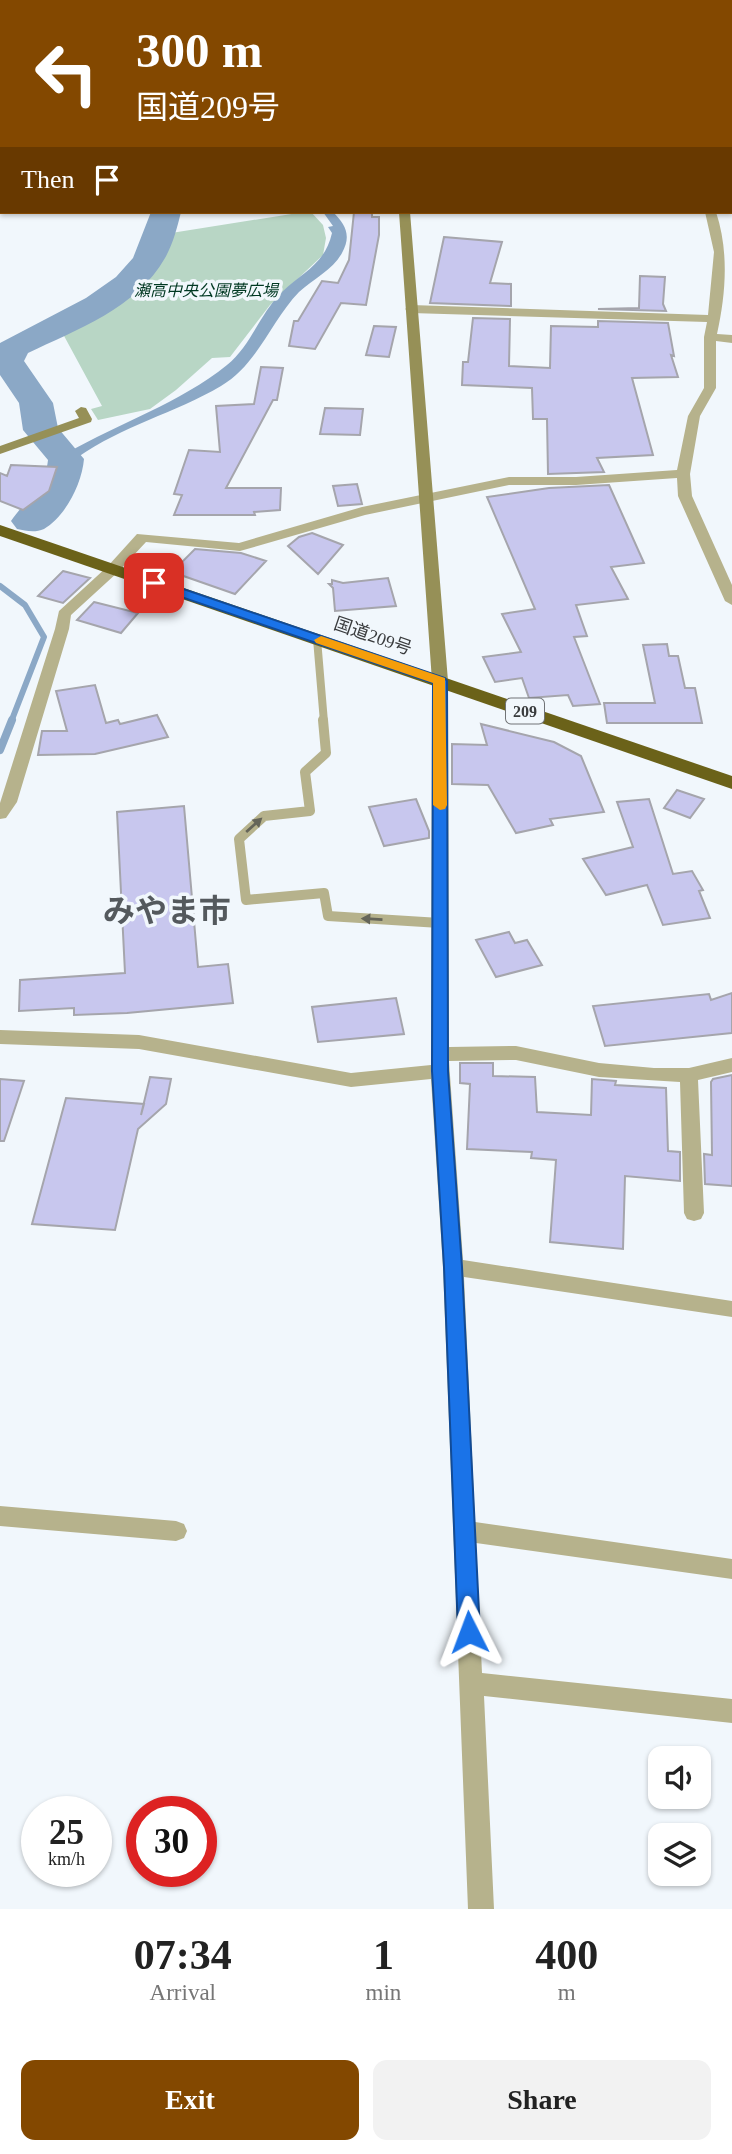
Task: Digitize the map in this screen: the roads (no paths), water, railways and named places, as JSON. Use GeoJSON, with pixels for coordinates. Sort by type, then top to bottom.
{"type":"FeatureCollection","features":[{"type":"Feature","properties":{"kind":"highway","name":"国道209号"},"geometry":{"type":"LineString","coordinates":[[0,530],[732,783]]}},
{"type":"Feature","properties":{"kind":"street"},"geometry":{"type":"LineString","coordinates":[[404,214],[440,681],[440,1063],[453,1267],[481,1909]]}},
{"type":"Feature","properties":{"kind":"street"},"geometry":{"type":"LineString","coordinates":[[712,214],[720,252],[710,337],[710,388],[694,415],[683,474],[685,496],[732,601]]}},
{"type":"Feature","properties":{"kind":"street"},"geometry":{"type":"LineString","coordinates":[[411,309],[714,319]]}},
{"type":"Feature","properties":{"kind":"street"},"geometry":{"type":"LineString","coordinates":[[710,337],[732,339]]}},
{"type":"Feature","properties":{"kind":"street"},"geometry":{"type":"LineString","coordinates":[[0,450],[75,425],[86,419],[81,411]]}},
{"type":"Feature","properties":{"kind":"street"},"geometry":{"type":"LineString","coordinates":[[0,814],[9,802],[62,629],[64,614],[113,569],[142,537],[240,547],[362,511],[509,481],[576,481],[683,474]]}},
{"type":"Feature","properties":{"kind":"street"},"geometry":{"type":"LineString","coordinates":[[0,1037],[139,1042],[351,1080],[440,1063],[516,1053],[599,1070],[689,1075],[732,1065]]}},
{"type":"Feature","properties":{"kind":"street"},"geometry":{"type":"LineString","coordinates":[[689,1075],[694,1213]]}},
{"type":"Feature","properties":{"kind":"street"},"geometry":{"type":"LineString","coordinates":[[453,1267],[732,1309]]}},
{"type":"Feature","properties":{"kind":"street"},"geometry":{"type":"LineString","coordinates":[[0,1516],[176,1531]]}},
{"type":"Feature","properties":{"kind":"street"},"geometry":{"type":"LineString","coordinates":[[464,1531],[732,1569]]}},
{"type":"Feature","properties":{"kind":"street"},"geometry":{"type":"LineString","coordinates":[[471,1683],[732,1711]]}},
{"type":"Feature","properties":{"kind":"lane"},"geometry":{"type":"LineString","coordinates":[[317,639],[326,753],[305,772],[310,811],[264,816],[239,839],[246,900],[324,893],[328,916],[440,923]]}},
{"type":"Feature","properties":{"kind":"water"},"geometry":{"type":"Polygon","coordinates":[[[324,214],[335,214],[346,230],[342,253],[289,303],[255,354],[234,377],[203,396],[112,437],[78,457],[67,453],[189,391],[227,365],[249,339],[274,300],[319,260],[332,233],[328,227],[333,226],[324,214]]]}},
{"type":"Feature","properties":{"kind":"waterway"},"geometry":{"type":"LineString","coordinates":[[30,521],[44,508],[60,486],[66,459],[41,430],[36,403],[7,361],[14,347],[81,315],[127,284],[149,258],[165,214]]}},
{"type":"Feature","properties":{"kind":"waterway"},"geometry":{"type":"LineString","coordinates":[[0,586],[25,605],[44,637],[11,722]]}},
{"type":"Feature","properties":{"kind":"waterway"},"geometry":{"type":"LineString","coordinates":[[0,750],[12,720]]}},
{"type":"Feature","properties":{"kind":"district","name":"みやま市"},"geometry":{"type":"Point","coordinates":[167,911]}},
{"type":"Feature","properties":{"kind":"park label","name":"瀬高中央公園夢広場"},"geometry":{"type":"Point","coordinates":[206,290]}}]}
